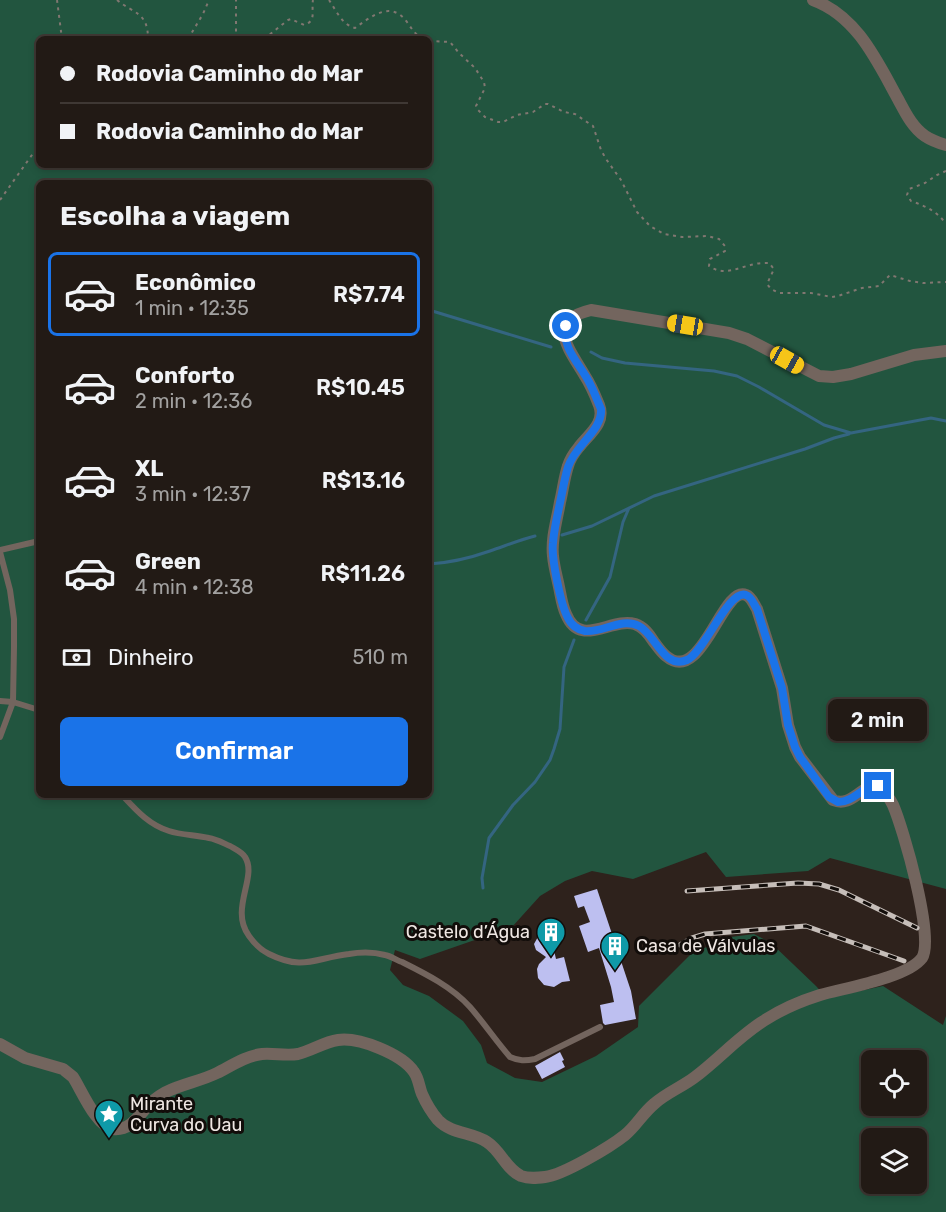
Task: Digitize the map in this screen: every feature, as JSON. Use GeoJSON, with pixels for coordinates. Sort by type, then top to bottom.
{"type":"FeatureCollection","features":[{"type":"Feature","properties":{"kind":"street"},"geometry":{"type":"LineString","coordinates":[[813,0],[839,14],[858,33],[872,52],[910,121],[925,136],[946,145]]}},
{"type":"Feature","properties":{"kind":"street"},"geometry":{"type":"LineString","coordinates":[[0,1044],[25,1058],[68,1071],[100,1121],[108,1127],[120,1129],[129,1125],[148,1105],[166,1092],[217,1073],[250,1057],[261,1054],[295,1055],[338,1040],[351,1040],[384,1050],[405,1062],[417,1078],[426,1102],[436,1118],[444,1125],[489,1143],[499,1151],[510,1168],[518,1174],[527,1178],[541,1178],[555,1176],[624,1136],[655,1103],[694,1077],[744,1034],[766,1019],[809,999],[890,976],[918,961],[923,957],[926,937],[921,902],[893,805],[878,786],[867,788],[851,800],[844,802],[833,800],[800,757],[788,725],[782,688],[757,609],[752,600],[741,594],[732,600],[699,650],[687,660],[678,661],[665,656],[648,633],[642,627],[634,624],[627,623],[585,631],[571,623],[563,608],[552,544],[568,466],[575,452],[601,419],[601,409],[589,382],[565,340],[566,326],[572,317],[591,310],[729,333],[747,339],[819,376],[833,377],[851,374],[914,355],[946,351]]}},
{"type":"Feature","properties":{"kind":"lane"},"geometry":{"type":"LineString","coordinates":[[0,736],[13,702],[14,619],[10,590],[0,551],[36,542]]}},
{"type":"Feature","properties":{"kind":"lane"},"geometry":{"type":"LineString","coordinates":[[0,701],[13,702],[36,709]]}},
{"type":"Feature","properties":{"kind":"lane"},"geometry":{"type":"LineString","coordinates":[[126,798],[141,815],[156,826],[170,832],[212,838],[241,852],[245,857],[248,870],[241,911],[242,921],[246,932],[266,953],[296,963],[349,954],[386,955],[421,971],[446,986],[469,1006],[510,1057],[518,1060],[535,1059],[600,1027]]}},
{"type":"Feature","properties":{"kind":"path"},"geometry":{"type":"LineString","coordinates":[[57,0],[62,36]]}},
{"type":"Feature","properties":{"kind":"path"},"geometry":{"type":"LineString","coordinates":[[117,0],[141,15],[146,22],[148,36]]}},
{"type":"Feature","properties":{"kind":"path"},"geometry":{"type":"LineString","coordinates":[[190,36],[209,0]]}},
{"type":"Feature","properties":{"kind":"path"},"geometry":{"type":"LineString","coordinates":[[236,0],[236,36]]}},
{"type":"Feature","properties":{"kind":"path"},"geometry":{"type":"LineString","coordinates":[[268,36],[291,19],[304,25],[310,22],[313,15],[313,0]]}},
{"type":"Feature","properties":{"kind":"path"},"geometry":{"type":"LineString","coordinates":[[329,0],[339,16],[350,27],[355,28],[377,12],[386,9],[395,10],[401,13],[419,36]]}},
{"type":"Feature","properties":{"kind":"path"},"geometry":{"type":"LineString","coordinates":[[432,41],[450,42],[475,68],[485,88],[476,106],[485,117],[503,122],[517,115],[533,112],[548,104],[564,112],[575,114],[592,126],[606,159],[621,180],[637,212],[650,226],[664,234],[682,237],[707,236],[722,240],[725,251],[710,259],[709,266],[713,269],[729,271],[753,264],[770,263],[774,268],[767,284],[775,292],[811,293],[832,297],[862,288],[879,286],[890,275],[923,283],[946,282]]}},
{"type":"Feature","properties":{"kind":"path"},"geometry":{"type":"LineString","coordinates":[[0,200],[36,149]]}},
{"type":"Feature","properties":{"kind":"path"},"geometry":{"type":"LineString","coordinates":[[946,171],[912,188],[907,195],[911,201],[936,212],[946,224]]}},
{"type":"Feature","properties":{"kind":"green space"},"geometry":{"type":"Polygon","coordinates":[[[0,0],[946,0],[946,889],[830,858],[808,871],[726,877],[706,852],[633,879],[592,871],[565,881],[540,896],[512,927],[420,959],[395,950],[390,970],[403,985],[429,996],[463,1021],[481,1045],[487,1063],[515,1078],[542,1082],[596,1056],[638,1027],[639,1006],[692,953],[731,937],[754,934],[771,943],[827,998],[883,986],[943,1025],[946,1016],[946,1212],[0,1212],[0,0]]]}},
{"type":"Feature","properties":{"kind":"building","name":"Casa de Válvulas"},"geometry":{"type":"Polygon","coordinates":[[[597,889],[631,991],[636,1019],[605,1025],[600,1005],[614,1002],[611,987],[599,948],[588,952],[579,926],[590,922],[584,906],[578,908],[574,896],[597,889]]]}},
{"type":"Feature","properties":{"kind":"building","name":"Castelo d’Água"},"geometry":{"type":"Polygon","coordinates":[[[549,929],[556,959],[564,957],[570,981],[562,982],[554,987],[544,985],[538,978],[537,969],[546,957],[536,950],[534,944],[539,932],[549,929]]]}},
{"type":"Feature","properties":{"kind":"building"},"geometry":{"type":"Polygon","coordinates":[[[560,1052],[565,1067],[542,1079],[535,1066],[560,1052]]]}},
{"type":"Feature","properties":{"kind":"waterway"},"geometry":{"type":"LineString","coordinates":[[432,311],[551,347]]}},
{"type":"Feature","properties":{"kind":"waterway"},"geometry":{"type":"LineString","coordinates":[[591,352],[602,358],[625,363],[714,371],[737,376],[824,425],[851,433],[931,418],[946,421]]}},
{"type":"Feature","properties":{"kind":"waterway"},"geometry":{"type":"LineString","coordinates":[[562,535],[592,526],[654,496],[849,434]]}},
{"type":"Feature","properties":{"kind":"waterway"},"geometry":{"type":"LineString","coordinates":[[586,620],[610,577],[623,522],[629,508]]}},
{"type":"Feature","properties":{"kind":"waterway"},"geometry":{"type":"LineString","coordinates":[[432,564],[482,554],[535,536]]}},
{"type":"Feature","properties":{"kind":"waterway"},"geometry":{"type":"LineString","coordinates":[[483,888],[482,878],[489,838],[550,760],[560,729],[564,667],[574,640]]}},
{"type":"Feature","properties":{"kind":"railway"},"geometry":{"type":"LineString","coordinates":[[687,891],[798,883],[819,884],[839,890],[917,928]]}},
{"type":"Feature","properties":{"kind":"railway"},"geometry":{"type":"LineString","coordinates":[[680,945],[705,934],[806,926],[904,961]]}},
{"type":"Feature","properties":{"kind":"place","name":"Castelo d’Água"},"geometry":{"type":"Point","coordinates":[551,958]}},
{"type":"Feature","properties":{"kind":"place","name":"Casa de Válvulas"},"geometry":{"type":"Point","coordinates":[615,972]}},
{"type":"Feature","properties":{"kind":"place","name":"Mirante Curva do Uau"},"geometry":{"type":"Point","coordinates":[109,1140]}},
{"type":"Feature","properties":{"kind":"route"},"geometry":{"type":"LineString","coordinates":[[566,326],[565,340],[570,352],[589,382],[601,409],[601,419],[575,452],[568,466],[554,531],[553,558],[566,616],[576,627],[585,631],[618,624],[634,624],[642,627],[648,633],[665,656],[678,661],[687,660],[699,650],[732,600],[741,594],[746,595],[757,609],[782,688],[788,725],[800,757],[829,797],[838,802],[851,800],[867,788],[878,786]]}}]}
